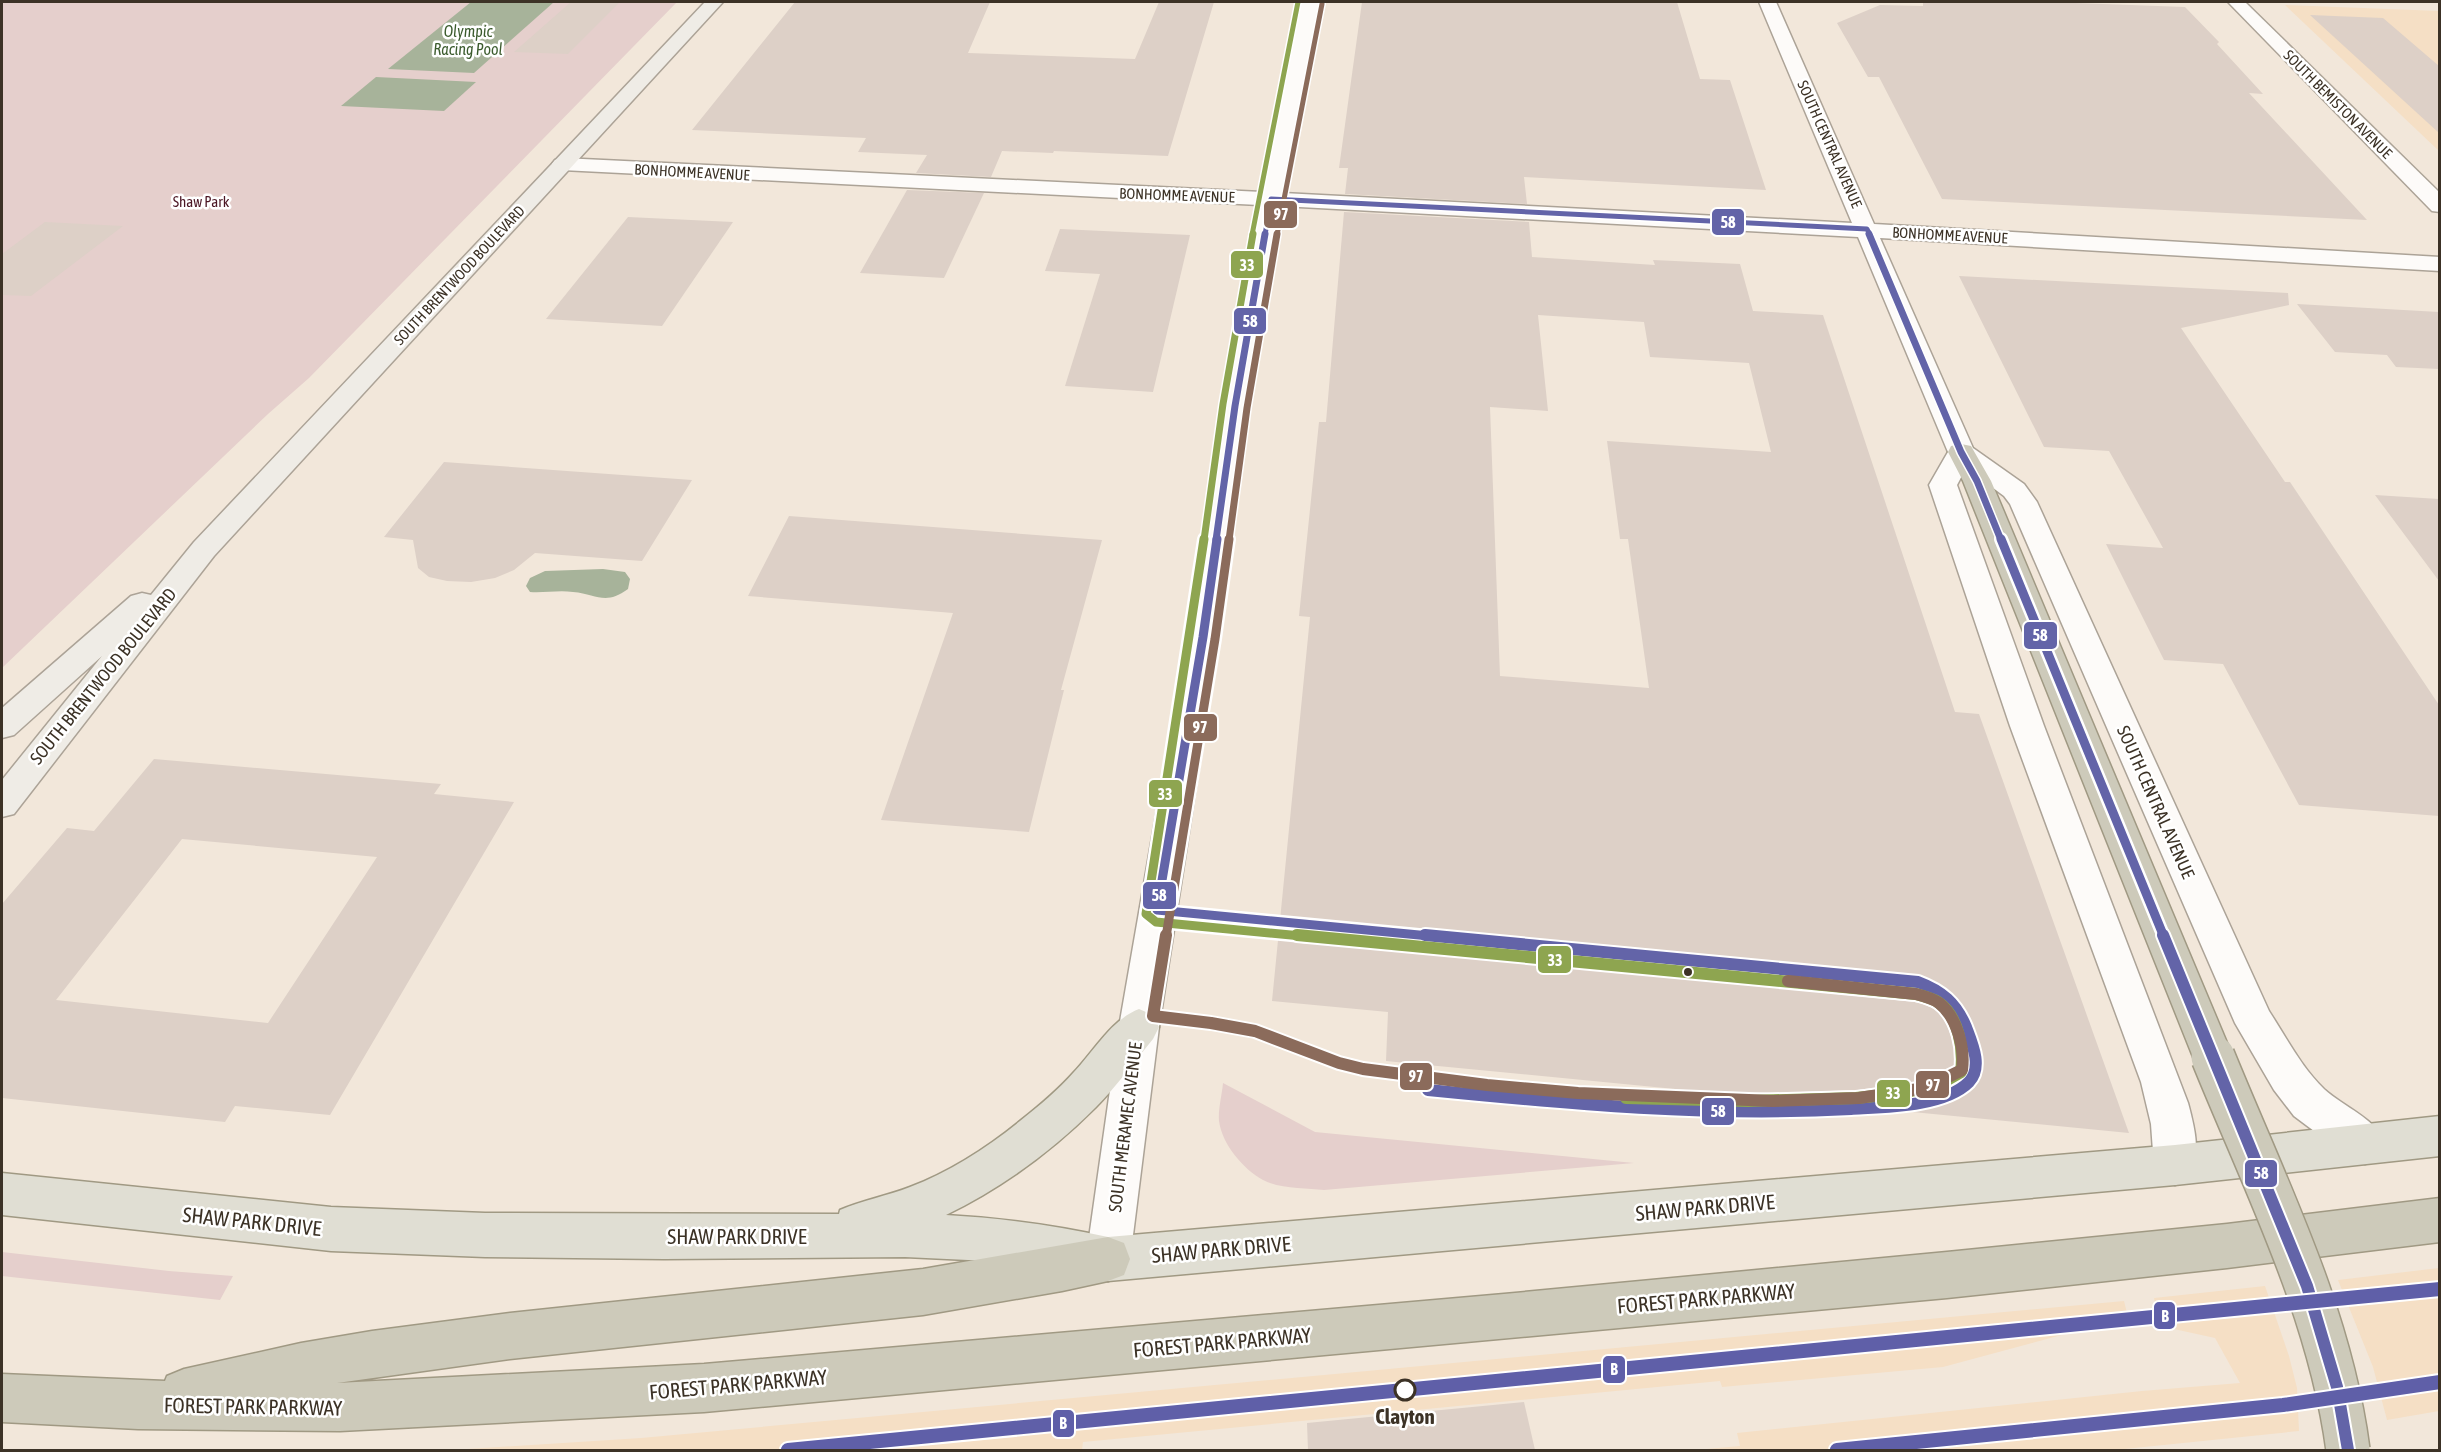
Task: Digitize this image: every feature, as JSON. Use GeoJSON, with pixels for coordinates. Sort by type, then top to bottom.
{"type":"FeatureCollection","features":[{"type":"Feature","properties":{"kind":"highway"},"geometry":{"type":"LineString","coordinates":[[1961,452],[1977,481],[2307,1286],[2332,1359],[2345,1419],[2348,1450]]}},
{"type":"Feature","properties":{"kind":"highway","name":"FOREST PARK PARKWAY"},"geometry":{"type":"LineString","coordinates":[[2,1398],[138,1404],[340,1407],[704,1388],[1947,1275],[2227,1246],[2439,1220]]}},
{"type":"Feature","properties":{"kind":"highway"},"geometry":{"type":"LineString","coordinates":[[138,1404],[277,1371],[372,1354],[520,1335],[925,1292],[1020,1277],[1108,1259]]}},
{"type":"Feature","properties":{"kind":"main road","name":"SOUTH BRENTWOOD BOULEVARD"},"geometry":{"type":"LineString","coordinates":[[2,804],[204,549],[714,2]]}},
{"type":"Feature","properties":{"kind":"main road","name":"SOUTH BRENTWOOD BOULEVARD"},"geometry":{"type":"LineString","coordinates":[[2,726],[204,549]]}},
{"type":"Feature","properties":{"kind":"main road"},"geometry":{"type":"LineString","coordinates":[[807,1236],[871,1222],[939,1196],[992,1167],[1082,1093],[1138,1027]]}},
{"type":"Feature","properties":{"kind":"main road","name":"SHAW PARK DRIVE"},"geometry":{"type":"LineString","coordinates":[[2,1194],[332,1228],[485,1235],[904,1235],[989,1239],[1062,1249],[1108,1259],[2175,1165],[2439,1136]]}},
{"type":"Feature","properties":{"kind":"street","name":"SOUTH MERAMEC AVENUE"},"geometry":{"type":"LineString","coordinates":[[1108,1259],[1138,1027],[1203,637],[1235,406],[1271,199],[1310,2]]}},
{"type":"Feature","properties":{"kind":"street","name":"SOUTH CENTRAL AVENUE"},"geometry":{"type":"LineString","coordinates":[[1768,2],[1961,452],[2014,490],[2024,502],[2255,1023],[2288,1077],[2309,1102],[2365,1144]]}},
{"type":"Feature","properties":{"kind":"street","name":"SOUTH BEMISTON AVENUE"},"geometry":{"type":"LineString","coordinates":[[2236,2],[2439,206]]}},
{"type":"Feature","properties":{"kind":"street","name":"BONHOMME AVENUE"},"geometry":{"type":"LineString","coordinates":[[562,164],[890,183],[1271,199],[1867,230],[2439,264]]}},
{"type":"Feature","properties":{"kind":"street"},"geometry":{"type":"LineString","coordinates":[[1961,452],[1943,485],[2027,726],[2161,1082],[2174,1131],[2175,1165]]}},
{"type":"Feature","properties":{"kind":"shaded area"},"geometry":{"type":"Polygon","coordinates":[[[2285,5],[2439,11],[2439,151],[2285,5]]]}},
{"type":"Feature","properties":{"kind":"shaded area"},"geometry":{"type":"Polygon","coordinates":[[[2439,1268],[2439,1411],[2387,1420],[2373,1367],[2338,1280],[2439,1268]]]}},
{"type":"Feature","properties":{"kind":"shaded area"},"geometry":{"type":"Polygon","coordinates":[[[2265,1286],[2289,1356],[2297,1388],[2299,1431],[2115,1450],[1695,1450],[1740,1446],[1737,1433],[2240,1383],[2215,1338],[2160,1326],[2154,1298],[2265,1286]]]}},
{"type":"Feature","properties":{"kind":"shaded area"},"geometry":{"type":"Polygon","coordinates":[[[2124,1301],[2128,1317],[1943,1367],[1722,1387],[1720,1381],[1083,1442],[1082,1450],[451,1450],[641,1438],[2124,1301]]]}},
{"type":"Feature","properties":{"kind":"green space","name":"Shaw Park"},"geometry":{"type":"Polygon","coordinates":[[[2,2],[677,2],[309,378],[268,414],[2,668],[2,2]]]}},
{"type":"Feature","properties":{"kind":"green space"},"geometry":{"type":"Polygon","coordinates":[[[1223,1083],[1315,1132],[1634,1163],[1324,1190],[1277,1185],[1263,1180],[1241,1163],[1224,1138],[1219,1121],[1223,1083]]]}},
{"type":"Feature","properties":{"kind":"green space"},"geometry":{"type":"Polygon","coordinates":[[[2,1252],[233,1276],[220,1300],[2,1276],[2,1252]]]}},
{"type":"Feature","properties":{"kind":"water","name":"Olympic Racing Pool"},"geometry":{"type":"Polygon","coordinates":[[[471,2],[554,2],[474,73],[388,69],[471,2]]]}},
{"type":"Feature","properties":{"kind":"water"},"geometry":{"type":"Polygon","coordinates":[[[376,77],[476,82],[444,111],[341,106],[376,77]]]}},
{"type":"Feature","properties":{"kind":"water"},"geometry":{"type":"Polygon","coordinates":[[[603,569],[625,572],[630,579],[628,589],[613,597],[601,598],[568,591],[530,592],[526,586],[530,578],[545,571],[603,569]]]}},
{"type":"Feature","properties":{"kind":"building"},"geometry":{"type":"Polygon","coordinates":[[[571,2],[620,2],[568,54],[514,52],[571,2]]]}},
{"type":"Feature","properties":{"kind":"building"},"geometry":{"type":"Polygon","coordinates":[[[795,2],[990,2],[968,53],[1135,59],[1159,2],[1214,2],[1168,156],[1002,151],[991,177],[916,173],[927,155],[858,152],[866,138],[692,130],[795,2]]]}},
{"type":"Feature","properties":{"kind":"building"},"geometry":{"type":"Polygon","coordinates":[[[1362,2],[1677,2],[1700,79],[1730,80],[1766,190],[1524,177],[1527,204],[1345,194],[1348,168],[1339,168],[1362,2]]]}},
{"type":"Feature","properties":{"kind":"building"},"geometry":{"type":"Polygon","coordinates":[[[1923,2],[2048,2],[2185,7],[2219,42],[2217,44],[2263,94],[2249,93],[2367,220],[1942,199],[1879,77],[1868,77],[1837,23],[1880,5],[1923,6],[1923,2]]]}},
{"type":"Feature","properties":{"kind":"building"},"geometry":{"type":"Polygon","coordinates":[[[2310,15],[2383,18],[2439,66],[2439,133],[2310,15]]]}},
{"type":"Feature","properties":{"kind":"building"},"geometry":{"type":"Polygon","coordinates":[[[907,190],[984,193],[944,278],[860,273],[907,190]]]}},
{"type":"Feature","properties":{"kind":"building"},"geometry":{"type":"Polygon","coordinates":[[[1344,212],[1529,222],[1532,257],[1655,265],[1653,260],[1740,264],[1753,311],[1823,315],[1955,712],[1979,714],[2129,1133],[1386,1061],[1388,1012],[1272,1001],[1310,617],[1299,616],[1319,422],[1326,422],[1344,212]],[[1538,315],[1548,411],[1490,407],[1500,676],[1649,688],[1628,539],[1620,539],[1607,441],[1771,452],[1749,363],[1650,357],[1644,322],[1538,315]]]}},
{"type":"Feature","properties":{"kind":"building"},"geometry":{"type":"Polygon","coordinates":[[[628,217],[733,222],[662,326],[546,319],[628,217]]]}},
{"type":"Feature","properties":{"kind":"building"},"geometry":{"type":"Polygon","coordinates":[[[45,222],[123,226],[31,296],[2,295],[2,254],[45,222]]]}},
{"type":"Feature","properties":{"kind":"building"},"geometry":{"type":"Polygon","coordinates":[[[1060,229],[1190,235],[1153,392],[1065,386],[1100,274],[1045,271],[1060,229]]]}},
{"type":"Feature","properties":{"kind":"building"},"geometry":{"type":"Polygon","coordinates":[[[1959,276],[2288,293],[2289,305],[2181,328],[2285,482],[2290,482],[2439,705],[2439,816],[2299,805],[2223,664],[2164,660],[2106,544],[2163,548],[2109,451],[2044,447],[1959,276]]]}},
{"type":"Feature","properties":{"kind":"building"},"geometry":{"type":"Polygon","coordinates":[[[2297,304],[2439,312],[2439,369],[2396,367],[2387,355],[2335,352],[2297,304]]]}},
{"type":"Feature","properties":{"kind":"building"},"geometry":{"type":"Polygon","coordinates":[[[444,462],[692,480],[642,561],[535,553],[514,570],[495,578],[471,582],[447,581],[429,577],[418,568],[413,540],[384,537],[444,462]]]}},
{"type":"Feature","properties":{"kind":"building"},"geometry":{"type":"Polygon","coordinates":[[[2375,495],[2439,499],[2439,581],[2375,495]]]}},
{"type":"Feature","properties":{"kind":"building"},"geometry":{"type":"Polygon","coordinates":[[[789,516],[1102,540],[1061,690],[1064,690],[1029,832],[881,820],[953,613],[748,596],[789,516]]]}},
{"type":"Feature","properties":{"kind":"building"},"geometry":{"type":"Polygon","coordinates":[[[154,759],[441,784],[434,794],[514,802],[330,1115],[235,1106],[225,1122],[2,1098],[2,904],[67,828],[94,831],[154,759]],[[182,839],[56,1000],[268,1023],[377,857],[182,839]]]}},
{"type":"Feature","properties":{"kind":"building"},"geometry":{"type":"Polygon","coordinates":[[[1524,1402],[1535,1450],[1308,1450],[1307,1423],[1524,1402]]]}},
{"type":"Feature","properties":{"kind":"transit line","name":"33"},"geometry":{"type":"LineString","coordinates":[[1298,2],[1259,197],[1223,404],[1191,635],[1146,914],[1156,922],[1916,994],[1942,1005],[1956,1027],[1961,1046],[1961,1072],[1940,1084],[1903,1093],[1856,1098],[1748,1101],[1626,1098]]}},
{"type":"Feature","properties":{"kind":"transit line","name":"97"},"geometry":{"type":"LineString","coordinates":[[1322,4],[1283,201],[1247,408],[1215,639],[1153,1016],[1255,1031],[1339,1063],[1363,1069],[1487,1085],[1578,1093],[1676,1099],[1773,1101],[1859,1098],[1925,1088],[1962,1070],[1962,1055],[1955,1027],[1947,1011],[1933,1000],[1916,994],[1788,981]]}},
{"type":"Feature","properties":{"kind":"transit line","name":"58"},"geometry":{"type":"LineString","coordinates":[[1428,1090],[1647,1109],[1812,1111],[1892,1106],[1937,1099],[1962,1088],[1970,1081],[1974,1075],[1976,1061],[1965,1025],[1953,1003],[1935,989],[1918,982],[1157,910],[1203,637],[1235,406],[1271,199],[1867,229],[1961,452],[1977,481],[2307,1286],[2337,1387],[2348,1450]]}},
{"type":"Feature","properties":{"kind":"transit line","name":"B"},"geometry":{"type":"LineString","coordinates":[[788,1450],[2440,1289]]}},
{"type":"Feature","properties":{"kind":"transit line","name":"B"},"geometry":{"type":"LineString","coordinates":[[1837,1450],[2283,1405],[2440,1382]]}},
{"type":"Feature","properties":{"kind":"place","name":"Clayton"},"geometry":{"type":"Point","coordinates":[1405,1390]}}]}
